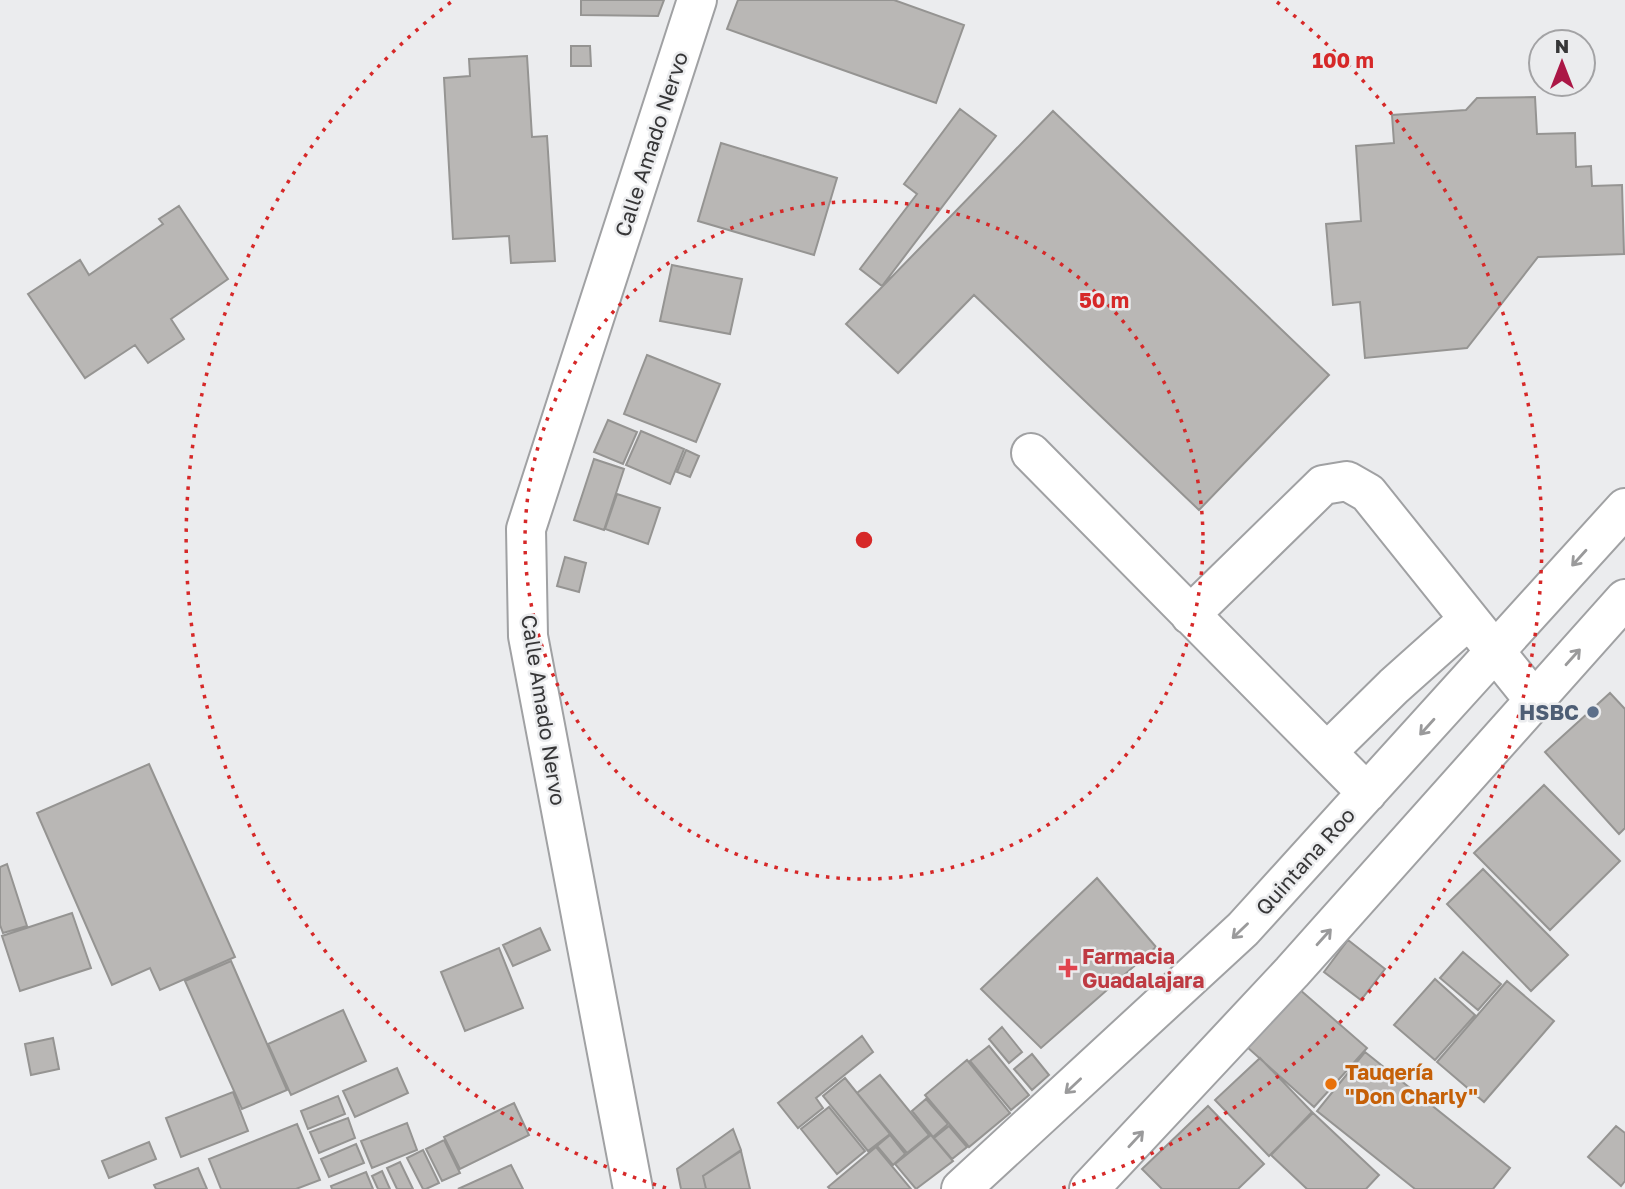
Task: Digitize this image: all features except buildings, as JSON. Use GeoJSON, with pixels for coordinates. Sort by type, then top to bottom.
{"type":"FeatureCollection","features":[{"type":"Feature","properties":{"kind":"street","name":"Calle Amado Nervo"},"geometry":{"type":"LineString","coordinates":[[633,1189],[528,636],[526,529],[697,0]]}},
{"type":"Feature","properties":{"kind":"street"},"geometry":{"type":"LineString","coordinates":[[1031,453],[1367,793]]}},
{"type":"Feature","properties":{"kind":"street"},"geometry":{"type":"LineString","coordinates":[[1190,615],[1323,485],[1347,481],[1367,493],[1535,701]]}},
{"type":"Feature","properties":{"kind":"street","name":"Quintana Roo"},"geometry":{"type":"LineString","coordinates":[[961,1189],[1243,929],[1625,508]]}},
{"type":"Feature","properties":{"kind":"street"},"geometry":{"type":"LineString","coordinates":[[1089,1189],[1292,972],[1625,599]]}},
{"type":"Feature","properties":{"kind":"street"},"geometry":{"type":"LineString","coordinates":[[1326,752],[1394,686],[1469,620]]}},
{"type":"Feature","properties":{"kind":"place","name":"HSBC"},"geometry":{"type":"Point","coordinates":[1593,712]}},
{"type":"Feature","properties":{"kind":"place","name":"Farmacia Guadalajara"},"geometry":{"type":"Point","coordinates":[1068,968]}},
{"type":"Feature","properties":{"kind":"place","name":"Tauqería \"Don Charly\""},"geometry":{"type":"Point","coordinates":[1331,1084]}}]}
